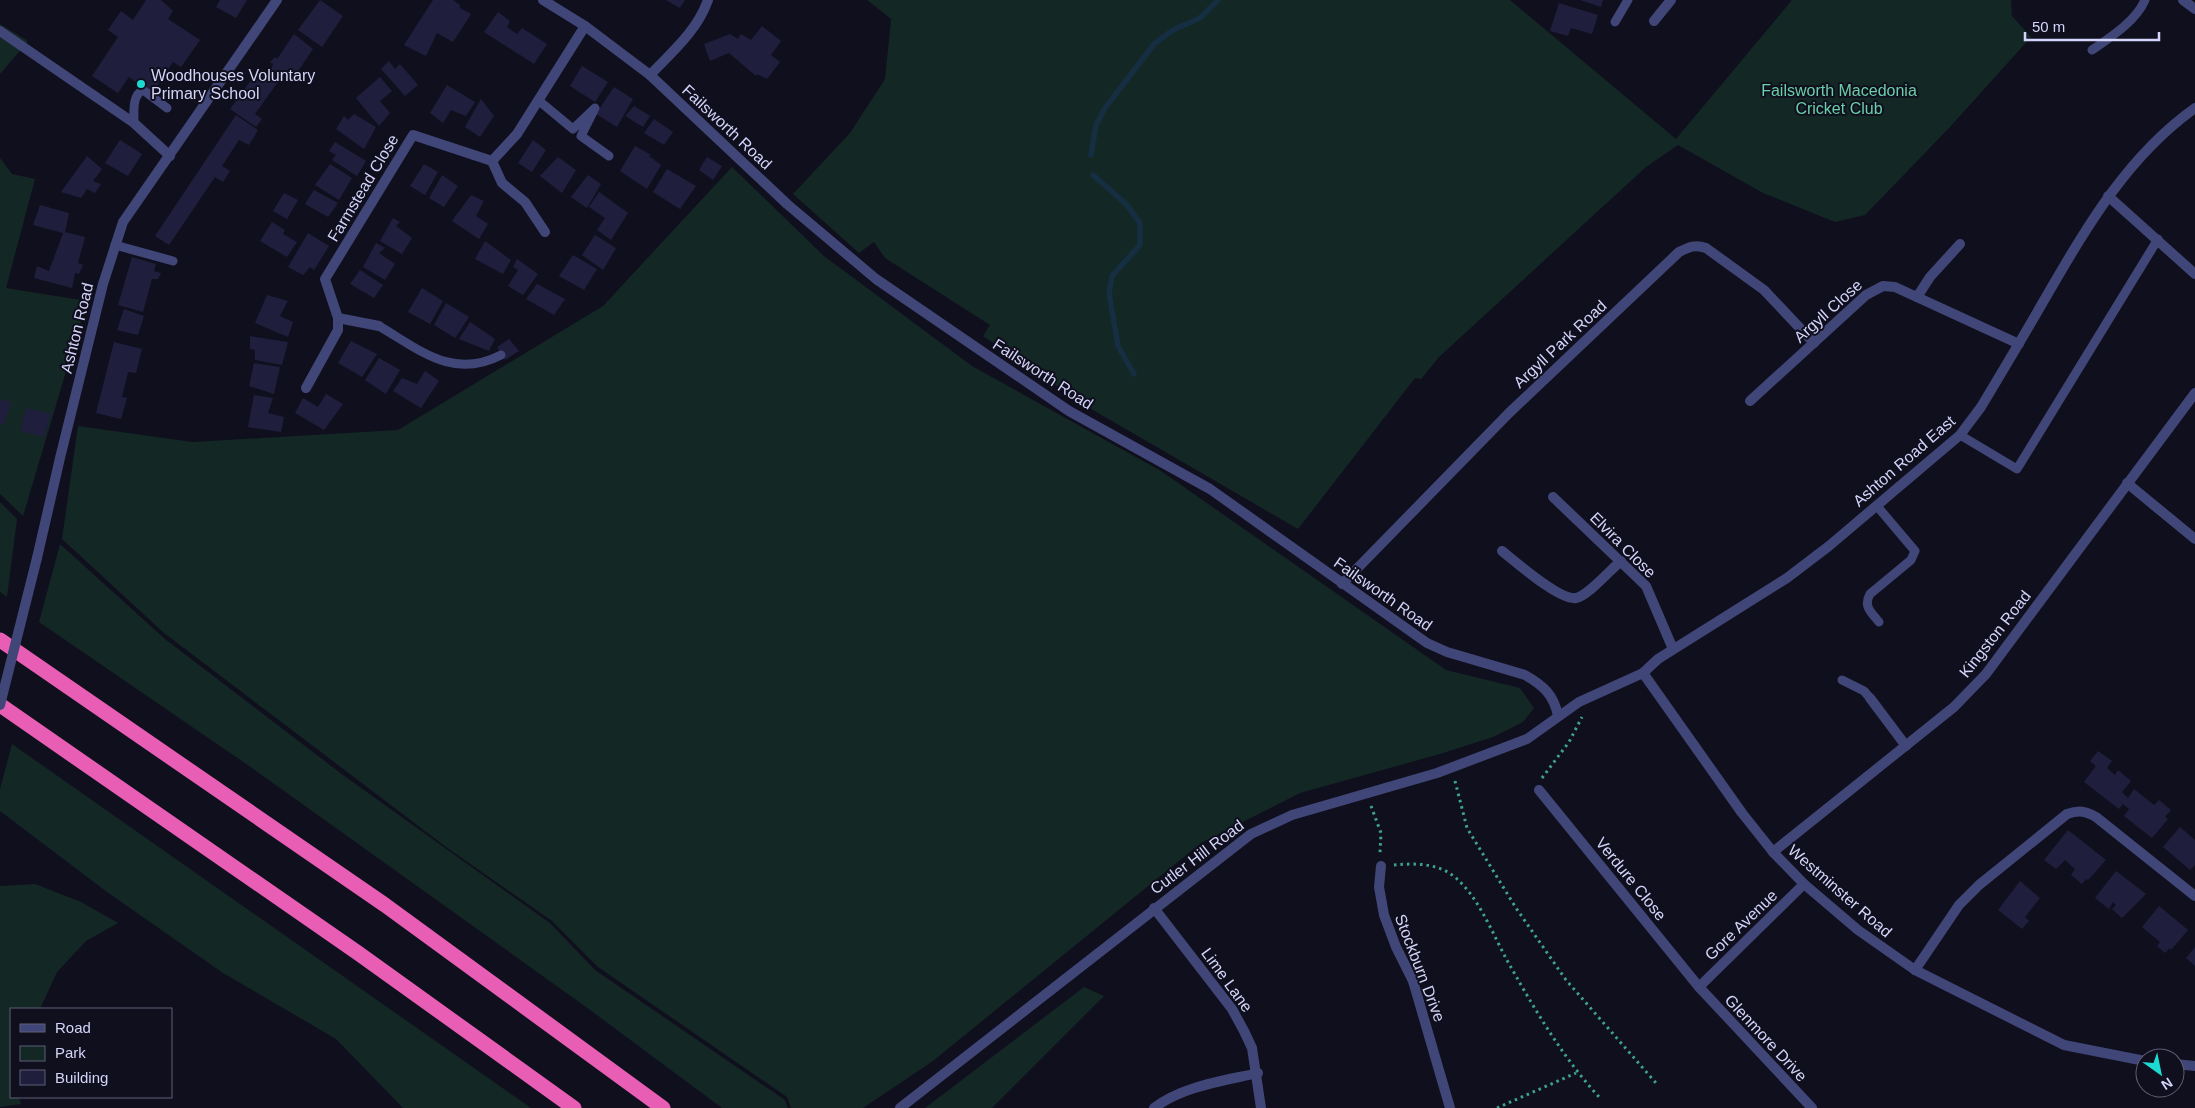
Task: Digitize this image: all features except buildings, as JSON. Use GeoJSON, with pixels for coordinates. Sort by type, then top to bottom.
{"type":"FeatureCollection","features":[{"type":"Feature","properties":{"kind":"highway"},"geometry":{"type":"LineString","coordinates":[[0,640],[385,905],[664,1108]]}},
{"type":"Feature","properties":{"kind":"highway"},"geometry":{"type":"LineString","coordinates":[[0,705],[358,953],[574,1108]]}},
{"type":"Feature","properties":{"kind":"street","name":"Ashton Road"},"geometry":{"type":"LineString","coordinates":[[0,705],[103,284],[123,222],[134,203],[170,156],[277,0]]}},
{"type":"Feature","properties":{"kind":"street"},"geometry":{"type":"LineString","coordinates":[[650,75],[688,36],[704,12],[708,0]]}},
{"type":"Feature","properties":{"kind":"street"},"geometry":{"type":"LineString","coordinates":[[1654,21],[1672,0]]}},
{"type":"Feature","properties":{"kind":"street"},"geometry":{"type":"LineString","coordinates":[[2183,0],[2195,9]]}},
{"type":"Feature","properties":{"kind":"street","name":"Failsworth Road"},"geometry":{"type":"LineString","coordinates":[[546,1],[585,26],[650,75],[787,204],[876,279],[1069,411],[1210,489],[1427,643],[1447,652],[1525,675],[1535,681],[1552,696],[1558,716]]}},
{"type":"Feature","properties":{"kind":"street"},"geometry":{"type":"LineString","coordinates":[[544,232],[525,202],[502,183],[492,161],[517,134],[585,26]]}},
{"type":"Feature","properties":{"kind":"street"},"geometry":{"type":"LineString","coordinates":[[0,31],[134,123],[170,156]]}},
{"type":"Feature","properties":{"kind":"street","name":"Ashton Road East"},"geometry":{"type":"LineString","coordinates":[[1558,716],[1579,702],[1643,673],[1674,649],[1787,578],[1877,506],[1960,435],[1981,407],[2086,228],[2108,196],[2152,145],[2195,108]]}},
{"type":"Feature","properties":{"kind":"street","name":"Farmstead Close"},"geometry":{"type":"LineString","coordinates":[[338,318],[325,279],[413,135],[492,161]]}},
{"type":"Feature","properties":{"kind":"street"},"geometry":{"type":"LineString","coordinates":[[2108,196],[2195,274]]}},
{"type":"Feature","properties":{"kind":"street"},"geometry":{"type":"LineString","coordinates":[[1917,297],[1930,276],[1960,244]]}},
{"type":"Feature","properties":{"kind":"street","name":"Argyll Park Road"},"geometry":{"type":"LineString","coordinates":[[1342,584],[1508,413],[1679,252],[1698,245],[1706,248],[1764,290],[1814,343]]}},
{"type":"Feature","properties":{"kind":"street","name":"Argyll Close"},"geometry":{"type":"LineString","coordinates":[[1750,401],[1876,288],[1883,286],[1895,287],[2019,344]]}},
{"type":"Feature","properties":{"kind":"street"},"geometry":{"type":"LineString","coordinates":[[306,388],[338,330],[338,318],[379,326]]}},
{"type":"Feature","properties":{"kind":"street","name":"Kingston Road"},"geometry":{"type":"LineString","coordinates":[[1773,852],[1954,707],[1986,674],[2195,393]]}},
{"type":"Feature","properties":{"kind":"street"},"geometry":{"type":"LineString","coordinates":[[2127,484],[2195,539]]}},
{"type":"Feature","properties":{"kind":"street","name":"Elvira Close"},"geometry":{"type":"LineString","coordinates":[[1553,497],[1646,586],[1674,649]]}},
{"type":"Feature","properties":{"kind":"street"},"geometry":{"type":"LineString","coordinates":[[1502,551],[1552,590],[1564,597],[1577,598],[1585,594],[1621,561]]}},
{"type":"Feature","properties":{"kind":"street","name":"Westminster Road"},"geometry":{"type":"LineString","coordinates":[[1643,673],[1742,813],[1773,852],[1804,884],[1858,930],[1915,970],[2064,1045],[2135,1059]]}},
{"type":"Feature","properties":{"kind":"street"},"geometry":{"type":"LineString","coordinates":[[1870,698],[1906,746]]}},
{"type":"Feature","properties":{"kind":"street","name":"Cutler Hill Road"},"geometry":{"type":"LineString","coordinates":[[900,1108],[1251,834],[1292,815],[1452,768],[1527,739],[1558,716]]}},
{"type":"Feature","properties":{"kind":"street","name":"Verdure Close"},"geometry":{"type":"LineString","coordinates":[[1539,790],[1699,987]]}},
{"type":"Feature","properties":{"kind":"street"},"geometry":{"type":"LineString","coordinates":[[1915,970],[1959,904],[1979,885],[2068,814],[2076,811],[2087,812],[2096,817],[2195,896]]}},
{"type":"Feature","properties":{"kind":"street","name":"Stockburn Drive"},"geometry":{"type":"LineString","coordinates":[[1381,866],[1380,887],[1384,915],[1396,947],[1413,981],[1450,1108]]}},
{"type":"Feature","properties":{"kind":"street","name":"Gore Avenue"},"geometry":{"type":"LineString","coordinates":[[1699,987],[1804,884]]}},
{"type":"Feature","properties":{"kind":"street","name":"Lime Lane"},"geometry":{"type":"LineString","coordinates":[[1154,908],[1232,1009],[1252,1048],[1258,1073],[1261,1108]]}},
{"type":"Feature","properties":{"kind":"street","name":"Glenmore Drive"},"geometry":{"type":"LineString","coordinates":[[1699,987],[1812,1108]]}},
{"type":"Feature","properties":{"kind":"street"},"geometry":{"type":"LineString","coordinates":[[1154,1108],[1165,1100],[1186,1091],[1258,1073]]}},
{"type":"Feature","properties":{"kind":"lane"},"geometry":{"type":"LineString","coordinates":[[1615,22],[1628,0]]}},
{"type":"Feature","properties":{"kind":"lane"},"geometry":{"type":"LineString","coordinates":[[2092,50],[2114,34],[2142,7],[2145,0]]}},
{"type":"Feature","properties":{"kind":"lane"},"geometry":{"type":"LineString","coordinates":[[134,123],[138,92],[143,90],[167,108]]}},
{"type":"Feature","properties":{"kind":"lane"},"geometry":{"type":"LineString","coordinates":[[538,100],[573,130],[595,108],[581,136],[609,156]]}},
{"type":"Feature","properties":{"kind":"lane"},"geometry":{"type":"LineString","coordinates":[[1960,435],[2017,469],[2158,239]]}},
{"type":"Feature","properties":{"kind":"lane"},"geometry":{"type":"LineString","coordinates":[[115,245],[173,261]]}},
{"type":"Feature","properties":{"kind":"lane"},"geometry":{"type":"LineString","coordinates":[[379,326],[423,352],[448,363],[466,366],[484,364],[501,355]]}},
{"type":"Feature","properties":{"kind":"lane"},"geometry":{"type":"LineString","coordinates":[[1877,506],[1915,551],[1911,560],[1870,594],[1867,600],[1868,608],[1879,622]]}},
{"type":"Feature","properties":{"kind":"lane"},"geometry":{"type":"LineString","coordinates":[[1842,680],[1864,691],[1870,698]]}},
{"type":"Feature","properties":{"kind":"path"},"geometry":{"type":"LineString","coordinates":[[1539,790],[1544,775],[1570,742],[1582,716]]}},
{"type":"Feature","properties":{"kind":"path"},"geometry":{"type":"LineString","coordinates":[[1452,768],[1467,828],[1500,883],[1566,980],[1656,1083]]}},
{"type":"Feature","properties":{"kind":"path"},"geometry":{"type":"LineString","coordinates":[[1367,793],[1381,833],[1381,866],[1420,863],[1455,877],[1473,898],[1525,992],[1576,1073],[1600,1098]]}},
{"type":"Feature","properties":{"kind":"path"},"geometry":{"type":"LineString","coordinates":[[1497,1108],[1576,1073]]}},
{"type":"Feature","properties":{"kind":"green space","name":"Failsworth Macedonia Cricket Club"},"geometry":{"type":"Polygon","coordinates":[[[867,0],[1510,0],[1676,139],[1792,0],[2011,0],[2012,16],[2031,37],[1950,127],[1865,215],[1835,222],[1763,193],[1678,145],[1646,167],[1439,357],[1421,379],[1415,378],[1298,529],[1093,410],[983,336],[990,325],[885,258],[874,242],[859,253],[793,194],[850,133],[885,79],[891,19],[867,0]]]}},
{"type":"Feature","properties":{"kind":"green space"},"geometry":{"type":"Polygon","coordinates":[[[0,24],[28,41],[0,74],[0,24]]]}},
{"type":"Feature","properties":{"kind":"green space"},"geometry":{"type":"Polygon","coordinates":[[[0,158],[12,174],[35,179],[6,288],[87,301],[23,516],[0,494],[0,158]]]}},
{"type":"Feature","properties":{"kind":"green space"},"geometry":{"type":"Polygon","coordinates":[[[732,167],[824,256],[972,366],[1161,471],[1446,670],[1520,688],[1534,708],[1523,722],[1493,737],[1440,754],[1300,793],[1201,843],[933,1061],[863,1108],[791,1108],[787,1097],[598,967],[552,921],[446,847],[164,633],[62,539],[78,426],[192,442],[398,430],[603,306],[732,167]]]}},
{"type":"Feature","properties":{"kind":"green space"},"geometry":{"type":"Polygon","coordinates":[[[0,502],[17,519],[7,597],[0,592],[0,502]]]}},
{"type":"Feature","properties":{"kind":"green space"},"geometry":{"type":"Polygon","coordinates":[[[60,544],[165,639],[343,775],[550,923],[595,970],[785,1100],[788,1108],[722,1108],[586,1007],[252,768],[39,622],[60,544]]]}},
{"type":"Feature","properties":{"kind":"green space"},"geometry":{"type":"Polygon","coordinates":[[[12,744],[531,1108],[403,1108],[336,1039],[223,973],[107,892],[0,811],[0,789],[12,744]]]}},
{"type":"Feature","properties":{"kind":"green space"},"geometry":{"type":"Polygon","coordinates":[[[35,884],[81,902],[118,923],[86,941],[57,972],[40,1008],[10,1008],[10,1098],[19,1098],[21,1104],[0,1107],[0,886],[35,884]]]}},
{"type":"Feature","properties":{"kind":"green space"},"geometry":{"type":"Polygon","coordinates":[[[1084,987],[1104,996],[992,1108],[925,1108],[1084,987]]]}},
{"type":"Feature","properties":{"kind":"waterway"},"geometry":{"type":"LineString","coordinates":[[1091,155],[1096,125],[1105,108],[1155,43],[1173,30],[1200,18],[1218,0]]}},
{"type":"Feature","properties":{"kind":"waterway"},"geometry":{"type":"LineString","coordinates":[[1093,175],[1126,204],[1140,223],[1140,245],[1112,276],[1109,293],[1118,346],[1134,374]]}},
{"type":"Feature","properties":{"kind":"place","name":"Woodhouses Voluntary Primary School"},"geometry":{"type":"Point","coordinates":[141,84]}}]}
